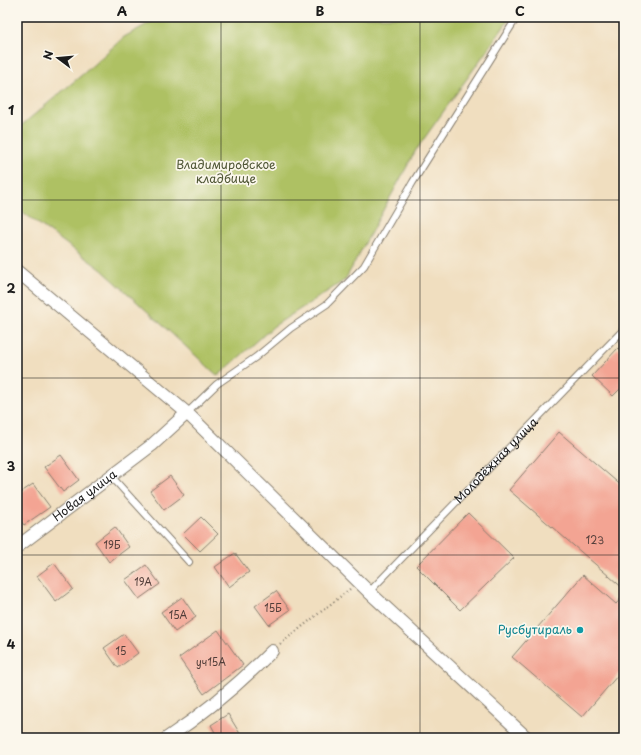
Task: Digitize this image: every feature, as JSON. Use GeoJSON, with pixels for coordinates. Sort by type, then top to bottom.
{"type":"FeatureCollection","features":[{"type":"Feature","properties":{"kind":"street"},"geometry":{"type":"LineString","coordinates":[[17,271],[187,413],[369,592],[527,738]]}},
{"type":"Feature","properties":{"kind":"street","name":"Новая улица"},"geometry":{"type":"LineString","coordinates":[[17,547],[152,445],[187,413]]}},
{"type":"Feature","properties":{"kind":"street"},"geometry":{"type":"LineString","coordinates":[[167,738],[186,726],[250,674],[272,651]]}},
{"type":"Feature","properties":{"kind":"lane"},"geometry":{"type":"LineString","coordinates":[[187,413],[217,384],[256,357],[291,328],[327,304],[364,266],[413,182],[517,17]]}},
{"type":"Feature","properties":{"kind":"lane","name":"Молодёжная улица"},"geometry":{"type":"LineString","coordinates":[[369,592],[624,329]]}},
{"type":"Feature","properties":{"kind":"lane"},"geometry":{"type":"LineString","coordinates":[[111,476],[189,562]]}},
{"type":"Feature","properties":{"kind":"path"},"geometry":{"type":"LineString","coordinates":[[272,651],[359,582]]}},
{"type":"Feature","properties":{"kind":"green space","name":"Владимировское кладбище"},"geometry":{"type":"Polygon","coordinates":[[[160,17],[503,17],[508,21],[416,150],[345,280],[274,326],[218,376],[102,270],[17,208],[17,129],[83,74],[124,37],[160,17]]]}},
{"type":"Feature","properties":{"kind":"building"},"geometry":{"type":"Polygon","coordinates":[[[618,348],[624,353],[624,385],[613,396],[592,376],[618,348]]]}},
{"type":"Feature","properties":{"kind":"building"},"geometry":{"type":"Polygon","coordinates":[[[559,432],[624,488],[624,589],[509,490],[559,432]]]}},
{"type":"Feature","properties":{"kind":"building"},"geometry":{"type":"Polygon","coordinates":[[[61,455],[79,480],[63,492],[44,467],[61,455]]]}},
{"type":"Feature","properties":{"kind":"building"},"geometry":{"type":"Polygon","coordinates":[[[170,476],[184,495],[164,510],[150,491],[170,476]]]}},
{"type":"Feature","properties":{"kind":"building"},"geometry":{"type":"Polygon","coordinates":[[[33,484],[50,507],[24,525],[17,516],[17,495],[33,484]]]}},
{"type":"Feature","properties":{"kind":"building"},"geometry":{"type":"Polygon","coordinates":[[[468,513],[514,558],[460,610],[416,566],[468,513]]]}},
{"type":"Feature","properties":{"kind":"building"},"geometry":{"type":"Polygon","coordinates":[[[201,517],[218,534],[200,551],[183,534],[201,517]]]}},
{"type":"Feature","properties":{"kind":"building"},"geometry":{"type":"Polygon","coordinates":[[[115,527],[129,547],[109,562],[95,542],[115,527]]]}},
{"type":"Feature","properties":{"kind":"building"},"geometry":{"type":"Polygon","coordinates":[[[235,553],[249,572],[229,587],[215,567],[235,553]]]}},
{"type":"Feature","properties":{"kind":"building"},"geometry":{"type":"Polygon","coordinates":[[[54,563],[73,589],[56,602],[37,576],[54,563]]]}},
{"type":"Feature","properties":{"kind":"building"},"geometry":{"type":"Polygon","coordinates":[[[146,565],[160,584],[139,599],[125,580],[146,565]]]}},
{"type":"Feature","properties":{"kind":"building","name":"Русбутираль"},"geometry":{"type":"Polygon","coordinates":[[[583,575],[616,604],[624,595],[624,668],[582,717],[512,657],[583,575]]]}},
{"type":"Feature","properties":{"kind":"building"},"geometry":{"type":"Polygon","coordinates":[[[276,591],[290,610],[269,625],[255,606],[276,591]]]}},
{"type":"Feature","properties":{"kind":"building"},"geometry":{"type":"Polygon","coordinates":[[[182,597],[196,617],[175,632],[161,612],[182,597]]]}},
{"type":"Feature","properties":{"kind":"building"},"geometry":{"type":"Polygon","coordinates":[[[218,630],[243,665],[204,694],[179,658],[218,630]]]}},
{"type":"Feature","properties":{"kind":"building"},"geometry":{"type":"Polygon","coordinates":[[[124,634],[138,653],[118,668],[104,648],[124,634]]]}},
{"type":"Feature","properties":{"kind":"building"},"geometry":{"type":"Polygon","coordinates":[[[228,714],[242,737],[218,738],[211,725],[228,714]]]}},
{"type":"Feature","properties":{"kind":"place","name":"Русбутираль"},"geometry":{"type":"Point","coordinates":[580,630]}}]}
